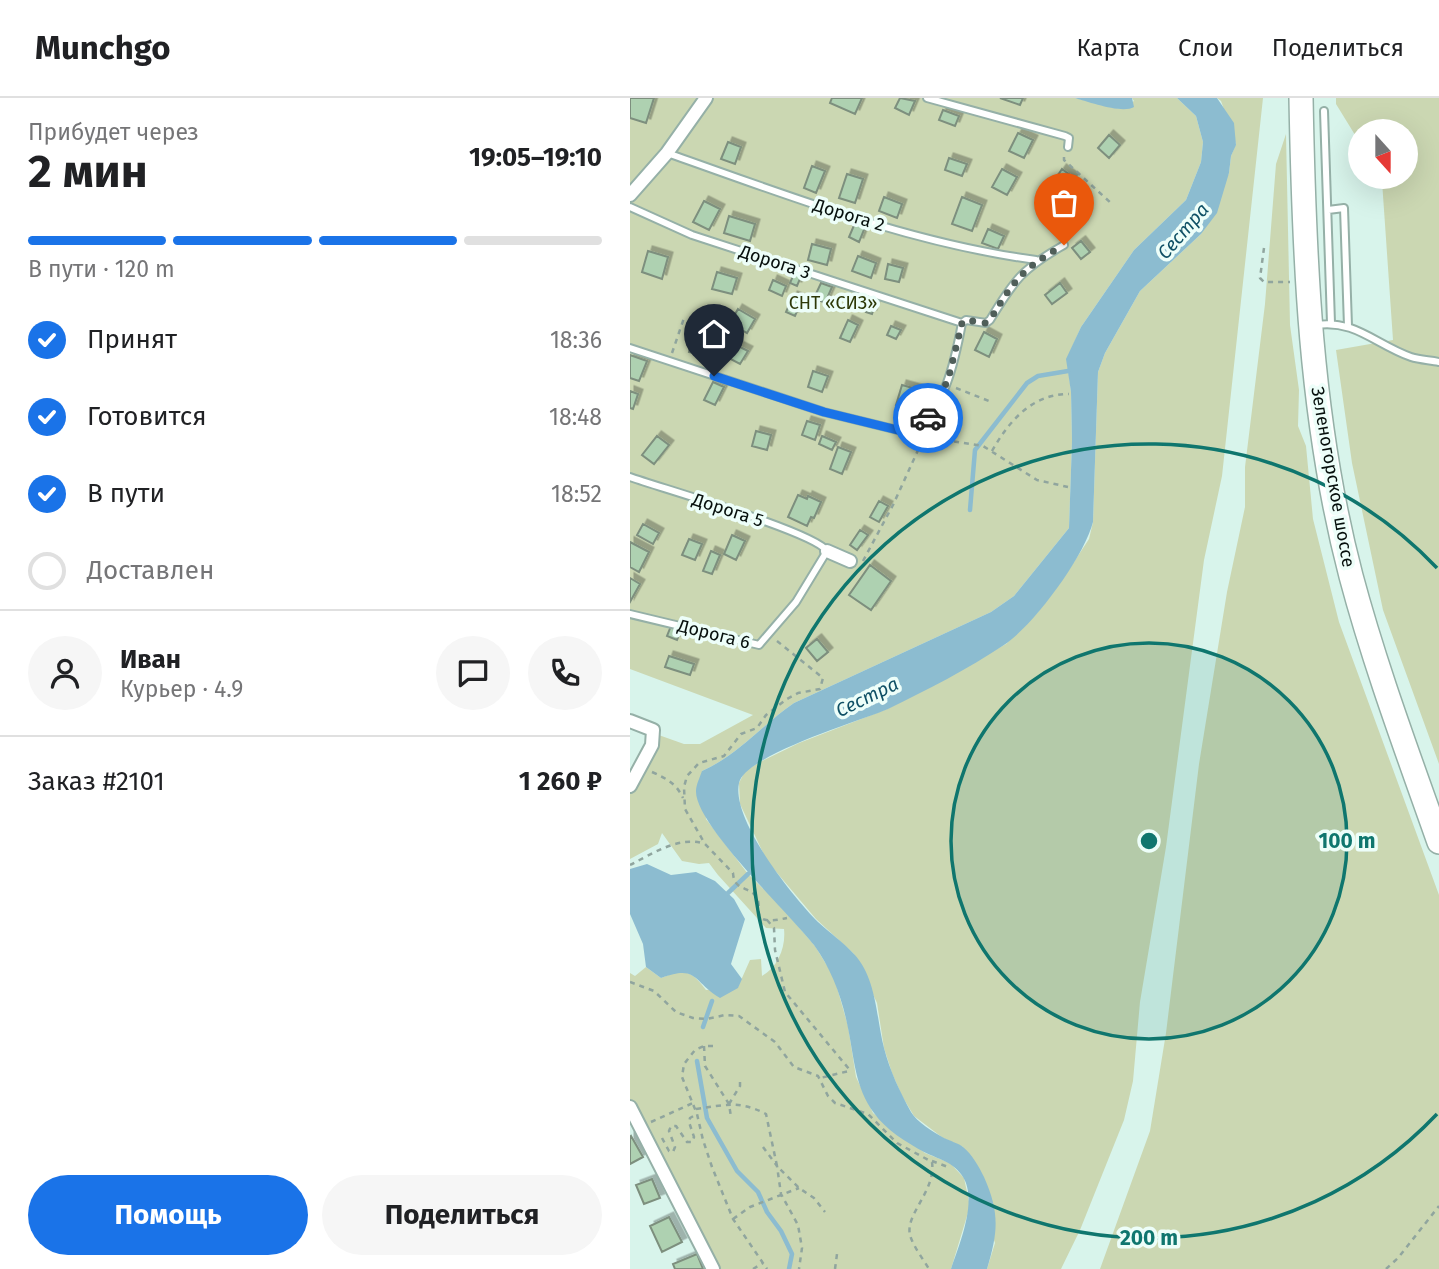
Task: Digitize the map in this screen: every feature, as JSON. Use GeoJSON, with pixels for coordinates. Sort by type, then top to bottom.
{"type":"FeatureCollection","features":[{"type":"Feature","properties":{"kind":"highway","name":"Зеленогорское шоссе"},"geometry":{"type":"LineString","coordinates":[[1301,98],[1307,281],[1321,324],[1322,435],[1350,575],[1374,654],[1439,842]]}},
{"type":"Feature","properties":{"kind":"street"},"geometry":{"type":"LineString","coordinates":[[630,195],[667,153],[706,98]]}},
{"type":"Feature","properties":{"kind":"street"},"geometry":{"type":"LineString","coordinates":[[825,548],[855,563]]}},
{"type":"Feature","properties":{"kind":"street"},"geometry":{"type":"LineString","coordinates":[[630,721],[653,730],[652,745],[630,786]]}},
{"type":"Feature","properties":{"kind":"street"},"geometry":{"type":"LineString","coordinates":[[630,1107],[713,1269]]}},
{"type":"Feature","properties":{"kind":"lane"},"geometry":{"type":"LineString","coordinates":[[927,98],[1065,136],[1069,138],[1068,147]]}},
{"type":"Feature","properties":{"kind":"lane"},"geometry":{"type":"LineString","coordinates":[[1324,111],[1328,210],[1321,324],[1348,326],[1411,357],[1439,362]]}},
{"type":"Feature","properties":{"kind":"lane","name":"Дорога 2"},"geometry":{"type":"LineString","coordinates":[[667,153],[833,211],[987,254],[1036,260]]}},
{"type":"Feature","properties":{"kind":"lane","name":"Дорога 3"},"geometry":{"type":"LineString","coordinates":[[630,207],[692,235],[962,323]]}},
{"type":"Feature","properties":{"kind":"lane"},"geometry":{"type":"LineString","coordinates":[[1328,210],[1344,208],[1348,326]]}},
{"type":"Feature","properties":{"kind":"lane"},"geometry":{"type":"LineString","coordinates":[[630,348],[824,412],[914,434],[925,425],[947,384],[962,323],[966,320],[985,323],[990,320],[1011,285],[1036,260],[1064,245]]}},
{"type":"Feature","properties":{"kind":"lane","name":"Дорога 5"},"geometry":{"type":"LineString","coordinates":[[630,477],[794,531],[825,548]]}},
{"type":"Feature","properties":{"kind":"lane","name":"Дорога 6"},"geometry":{"type":"LineString","coordinates":[[630,614],[759,645],[796,603],[825,548]]}},
{"type":"Feature","properties":{"kind":"path"},"geometry":{"type":"LineString","coordinates":[[1068,147],[1064,160],[1112,204]]}},
{"type":"Feature","properties":{"kind":"path"},"geometry":{"type":"LineString","coordinates":[[1264,248],[1260,278],[1264,282],[1307,281]]}},
{"type":"Feature","properties":{"kind":"path"},"geometry":{"type":"LineString","coordinates":[[668,362],[684,318]]}},
{"type":"Feature","properties":{"kind":"path"},"geometry":{"type":"LineString","coordinates":[[947,384],[989,401]]}},
{"type":"Feature","properties":{"kind":"path"},"geometry":{"type":"LineString","coordinates":[[992,451],[1013,422],[1035,400],[1056,394],[1069,394]]}},
{"type":"Feature","properties":{"kind":"path"},"geometry":{"type":"LineString","coordinates":[[924,433],[983,446],[1037,480],[1068,487]]}},
{"type":"Feature","properties":{"kind":"path"},"geometry":{"type":"LineString","coordinates":[[855,563],[926,437],[914,434]]}},
{"type":"Feature","properties":{"kind":"path"},"geometry":{"type":"LineString","coordinates":[[769,634],[823,678],[820,689],[798,693],[787,699],[766,715],[757,728],[741,734],[723,756],[699,763],[687,776],[684,802],[685,809],[705,844],[731,870],[739,888],[755,895],[758,901],[757,910],[774,928],[775,950],[785,992],[849,1069],[849,1072],[820,1078]]}},
{"type":"Feature","properties":{"kind":"path"},"geometry":{"type":"LineString","coordinates":[[659,775],[677,786],[684,802]]}},
{"type":"Feature","properties":{"kind":"path"},"geometry":{"type":"LineString","coordinates":[[630,865],[657,850],[691,842],[705,844]]}},
{"type":"Feature","properties":{"kind":"path"},"geometry":{"type":"LineString","coordinates":[[767,920],[787,918]]}},
{"type":"Feature","properties":{"kind":"path"},"geometry":{"type":"LineString","coordinates":[[630,982],[654,991],[676,1012],[693,1018],[740,1016],[775,1042],[794,1067],[815,1073],[835,1103],[868,1114],[897,1143],[947,1167]]}},
{"type":"Feature","properties":{"kind":"path"},"geometry":{"type":"LineString","coordinates":[[704,1046],[705,1066],[729,1104],[730,1117]]}},
{"type":"Feature","properties":{"kind":"path"},"geometry":{"type":"LineString","coordinates":[[713,1046],[695,1050],[684,1063],[682,1077],[733,1219],[768,1269]]}},
{"type":"Feature","properties":{"kind":"path"},"geometry":{"type":"LineString","coordinates":[[729,1104],[740,1086],[740,1078]]}},
{"type":"Feature","properties":{"kind":"path"},"geometry":{"type":"LineString","coordinates":[[642,1131],[693,1103]]}},
{"type":"Feature","properties":{"kind":"path"},"geometry":{"type":"LineString","coordinates":[[695,1109],[729,1104],[749,1106],[766,1114],[781,1194],[798,1225],[802,1248],[799,1269]]}},
{"type":"Feature","properties":{"kind":"path"},"geometry":{"type":"LineString","coordinates":[[642,1131],[659,1134],[669,1151],[673,1152],[676,1147],[669,1131],[671,1126],[679,1129],[687,1142],[692,1142],[694,1137],[688,1122],[697,1114]]}},
{"type":"Feature","properties":{"kind":"path"},"geometry":{"type":"LineString","coordinates":[[763,1147],[777,1166],[799,1188],[814,1198],[825,1212]]}},
{"type":"Feature","properties":{"kind":"path"},"geometry":{"type":"LineString","coordinates":[[929,1160],[932,1162],[931,1182],[910,1224],[910,1235],[929,1269]]}},
{"type":"Feature","properties":{"kind":"path"},"geometry":{"type":"LineString","coordinates":[[733,1219],[750,1208],[799,1188]]}},
{"type":"Feature","properties":{"kind":"path"},"geometry":{"type":"LineString","coordinates":[[1386,1269],[1398,1258],[1439,1206]]}},
{"type":"Feature","properties":{"kind":"path"},"geometry":{"type":"LineString","coordinates":[[835,1269],[837,1254]]}},
{"type":"Feature","properties":{"kind":"path"},"geometry":{"type":"LineString","coordinates":[[753,1269],[763,1263]]}},
{"type":"Feature","properties":{"kind":"green space","name":"СНТ «СИЗ»"},"geometry":{"type":"Polygon","coordinates":[[[630,98],[1075,98],[1121,109],[1134,101],[1132,98],[1177,98],[1196,116],[1203,142],[1201,162],[1186,200],[1134,250],[1081,327],[1067,359],[1072,441],[1069,528],[1014,596],[991,612],[794,703],[727,757],[702,771],[706,819],[748,874],[778,903],[815,946],[834,977],[848,1026],[856,1077],[873,1113],[925,1153],[950,1163],[964,1178],[970,1206],[951,1269],[713,1269],[630,1107],[630,973],[635,976],[646,967],[661,978],[687,973],[696,978],[706,990],[738,987],[750,960],[761,959],[762,976],[772,967],[780,956],[784,929],[766,928],[709,863],[682,861],[662,833],[658,844],[630,859],[630,786],[653,733],[684,744],[700,744],[753,715],[630,669],[630,98]]]}},
{"type":"Feature","properties":{"kind":"green space"},"geometry":{"type":"Polygon","coordinates":[[[1217,98],[1263,98],[1222,476],[1204,560],[1166,847],[1140,1002],[1133,1081],[1124,1120],[1080,1230],[1061,1269],[987,1269],[995,1243],[963,1147],[943,1138],[914,1116],[892,1073],[884,1048],[877,1003],[854,954],[816,919],[767,861],[740,804],[739,783],[745,771],[762,761],[799,743],[887,709],[1006,644],[1038,612],[1066,574],[1089,539],[1093,522],[1098,372],[1105,353],[1140,291],[1201,234],[1229,173],[1236,144],[1221,101],[1217,98]]]}},
{"type":"Feature","properties":{"kind":"green space"},"geometry":{"type":"Polygon","coordinates":[[[1336,98],[1439,98],[1439,764],[1383,610],[1352,463],[1336,350],[1393,340],[1383,189],[1418,189],[1418,119],[1348,119],[1348,124],[1336,104],[1336,98]]]}},
{"type":"Feature","properties":{"kind":"green space"},"geometry":{"type":"Polygon","coordinates":[[[1286,134],[1290,325],[1299,390],[1298,426],[1306,446],[1313,519],[1339,622],[1439,895],[1439,1269],[1100,1269],[1150,1131],[1166,1033],[1199,764],[1227,592],[1245,507],[1245,467],[1265,304],[1276,164],[1286,134]]]}},
{"type":"Feature","properties":{"kind":"water"},"geometry":{"type":"Polygon","coordinates":[[[1075,98],[1132,98],[1134,107],[1114,108],[1075,98]]]}},
{"type":"Feature","properties":{"kind":"water","name":"Сестра"},"geometry":{"type":"Polygon","coordinates":[[[1177,98],[1217,98],[1234,123],[1236,145],[1217,213],[1201,234],[1140,291],[1105,353],[1098,372],[1093,522],[1088,537],[1069,571],[1029,622],[990,654],[888,709],[781,750],[746,772],[739,783],[739,799],[744,817],[766,857],[807,910],[862,964],[875,999],[889,1065],[911,1112],[930,1130],[966,1150],[984,1177],[993,1201],[996,1223],[987,1269],[951,1269],[968,1210],[969,1198],[963,1177],[950,1164],[897,1135],[874,1113],[859,1083],[843,1006],[826,964],[814,945],[711,825],[700,806],[696,789],[702,771],[727,757],[794,703],[991,612],[1014,596],[1069,528],[1072,441],[1071,392],[1066,359],[1081,327],[1134,250],[1186,200],[1201,162],[1203,142],[1196,116],[1177,98]]]}},
{"type":"Feature","properties":{"kind":"water"},"geometry":{"type":"Polygon","coordinates":[[[647,864],[671,875],[696,872],[715,881],[734,899],[745,919],[731,964],[742,979],[738,988],[720,998],[689,974],[673,974],[661,978],[646,967],[643,944],[630,914],[630,869],[647,864]]]}},
{"type":"Feature","properties":{"kind":"building"},"geometry":{"type":"Polygon","coordinates":[[[630,98],[654,98],[646,123],[630,118],[630,98]]]}},
{"type":"Feature","properties":{"kind":"building"},"geometry":{"type":"Polygon","coordinates":[[[832,98],[862,98],[855,114],[830,103],[832,98]]]}},
{"type":"Feature","properties":{"kind":"building"},"geometry":{"type":"Polygon","coordinates":[[[900,98],[915,101],[909,115],[895,108],[900,98]]]}},
{"type":"Feature","properties":{"kind":"building"},"geometry":{"type":"Polygon","coordinates":[[[1000,98],[1023,98],[1020,105],[1000,98]]]}},
{"type":"Feature","properties":{"kind":"building"},"geometry":{"type":"Polygon","coordinates":[[[943,110],[959,116],[955,126],[939,120],[943,110]]]}},
{"type":"Feature","properties":{"kind":"building"},"geometry":{"type":"Polygon","coordinates":[[[1018,133],[1033,140],[1024,158],[1009,151],[1018,133]]]}},
{"type":"Feature","properties":{"kind":"building"},"geometry":{"type":"Polygon","coordinates":[[[1109,135],[1120,145],[1109,158],[1098,148],[1109,135]]]}},
{"type":"Feature","properties":{"kind":"building"},"geometry":{"type":"Polygon","coordinates":[[[728,142],[741,147],[735,164],[721,159],[728,142]]]}},
{"type":"Feature","properties":{"kind":"building"},"geometry":{"type":"Polygon","coordinates":[[[949,158],[967,164],[962,176],[945,170],[949,158]]]}},
{"type":"Feature","properties":{"kind":"building"},"geometry":{"type":"Polygon","coordinates":[[[812,166],[825,171],[816,193],[804,188],[812,166]]]}},
{"type":"Feature","properties":{"kind":"building"},"geometry":{"type":"Polygon","coordinates":[[[1002,169],[1017,177],[1007,195],[992,187],[1002,169]]]}},
{"type":"Feature","properties":{"kind":"building"},"geometry":{"type":"Polygon","coordinates":[[[1062,169],[1074,178],[1063,192],[1052,184],[1062,169]]]}},
{"type":"Feature","properties":{"kind":"building"},"geometry":{"type":"Polygon","coordinates":[[[847,174],[863,179],[855,203],[839,198],[847,174]]]}},
{"type":"Feature","properties":{"kind":"building"},"geometry":{"type":"Polygon","coordinates":[[[884,197],[902,204],[897,218],[879,211],[884,197]]]}},
{"type":"Feature","properties":{"kind":"building"},"geometry":{"type":"Polygon","coordinates":[[[962,197],[982,205],[972,231],[952,224],[962,197]]]}},
{"type":"Feature","properties":{"kind":"building"},"geometry":{"type":"Polygon","coordinates":[[[704,201],[720,209],[709,230],[693,222],[704,201]]]}},
{"type":"Feature","properties":{"kind":"building"},"geometry":{"type":"Polygon","coordinates":[[[729,216],[755,224],[750,241],[724,233],[729,216]]]}},
{"type":"Feature","properties":{"kind":"building"},"geometry":{"type":"Polygon","coordinates":[[[855,223],[865,227],[859,242],[849,237],[855,223]]]}},
{"type":"Feature","properties":{"kind":"building"},"geometry":{"type":"Polygon","coordinates":[[[988,229],[1004,236],[998,249],[982,243],[988,229]]]}},
{"type":"Feature","properties":{"kind":"building"},"geometry":{"type":"Polygon","coordinates":[[[1081,241],[1090,252],[1081,259],[1072,248],[1081,241]]]}},
{"type":"Feature","properties":{"kind":"building"},"geometry":{"type":"Polygon","coordinates":[[[812,244],[831,249],[827,265],[808,260],[812,244]]]}},
{"type":"Feature","properties":{"kind":"building"},"geometry":{"type":"Polygon","coordinates":[[[648,251],[668,257],[662,279],[642,272],[648,251]]]}},
{"type":"Feature","properties":{"kind":"building"},"geometry":{"type":"Polygon","coordinates":[[[858,256],[876,263],[871,278],[852,271],[858,256]]]}},
{"type":"Feature","properties":{"kind":"building"},"geometry":{"type":"Polygon","coordinates":[[[888,264],[903,268],[899,282],[885,279],[888,264]]]}},
{"type":"Feature","properties":{"kind":"building"},"geometry":{"type":"Polygon","coordinates":[[[795,271],[802,274],[797,286],[790,283],[795,271]]]}},
{"type":"Feature","properties":{"kind":"building"},"geometry":{"type":"Polygon","coordinates":[[[717,272],[737,278],[732,294],[712,289],[717,272]]]}},
{"type":"Feature","properties":{"kind":"building"},"geometry":{"type":"Polygon","coordinates":[[[773,280],[786,286],[782,296],[769,290],[773,280]]]}},
{"type":"Feature","properties":{"kind":"building"},"geometry":{"type":"Polygon","coordinates":[[[821,283],[832,287],[825,303],[814,298],[821,283]]]}},
{"type":"Feature","properties":{"kind":"building"},"geometry":{"type":"Polygon","coordinates":[[[1060,283],[1067,293],[1052,304],[1045,295],[1060,283]]]}},
{"type":"Feature","properties":{"kind":"building"},"geometry":{"type":"Polygon","coordinates":[[[793,296],[802,300],[795,316],[786,312],[793,296]]]}},
{"type":"Feature","properties":{"kind":"building"},"geometry":{"type":"Polygon","coordinates":[[[870,300],[876,302],[872,314],[866,312],[870,300]]]}},
{"type":"Feature","properties":{"kind":"building"},"geometry":{"type":"Polygon","coordinates":[[[738,309],[755,319],[747,333],[730,323],[738,309]]]}},
{"type":"Feature","properties":{"kind":"building"},"geometry":{"type":"Polygon","coordinates":[[[848,320],[858,325],[850,342],[840,338],[848,320]]]}},
{"type":"Feature","properties":{"kind":"building"},"geometry":{"type":"Polygon","coordinates":[[[891,326],[901,330],[896,339],[887,335],[891,326]]]}},
{"type":"Feature","properties":{"kind":"building"},"geometry":{"type":"Polygon","coordinates":[[[693,332],[715,336],[710,357],[689,352],[693,332]]]}},
{"type":"Feature","properties":{"kind":"building"},"geometry":{"type":"Polygon","coordinates":[[[984,332],[997,339],[989,357],[975,350],[984,332]]]}},
{"type":"Feature","properties":{"kind":"building"},"geometry":{"type":"Polygon","coordinates":[[[730,342],[748,351],[740,364],[723,355],[730,342]]]}},
{"type":"Feature","properties":{"kind":"building"},"geometry":{"type":"Polygon","coordinates":[[[630,355],[647,361],[639,381],[630,378],[630,355]]]}},
{"type":"Feature","properties":{"kind":"building"},"geometry":{"type":"Polygon","coordinates":[[[813,371],[828,376],[822,392],[808,387],[813,371]]]}},
{"type":"Feature","properties":{"kind":"building"},"geometry":{"type":"Polygon","coordinates":[[[713,382],[724,387],[715,405],[704,400],[713,382]]]}},
{"type":"Feature","properties":{"kind":"building"},"geometry":{"type":"Polygon","coordinates":[[[902,385],[920,390],[915,410],[896,405],[902,385]]]}},
{"type":"Feature","properties":{"kind":"building"},"geometry":{"type":"Polygon","coordinates":[[[630,391],[638,394],[633,409],[630,408],[630,391]]]}},
{"type":"Feature","properties":{"kind":"building"},"geometry":{"type":"Polygon","coordinates":[[[807,421],[820,425],[815,440],[802,435],[807,421]]]}},
{"type":"Feature","properties":{"kind":"building"},"geometry":{"type":"Polygon","coordinates":[[[756,431],[771,435],[767,450],[752,446],[756,431]]]}},
{"type":"Feature","properties":{"kind":"building"},"geometry":{"type":"Polygon","coordinates":[[[657,436],[669,445],[654,464],[642,455],[657,436]]]}},
{"type":"Feature","properties":{"kind":"building"},"geometry":{"type":"Polygon","coordinates":[[[822,436],[836,442],[832,450],[819,444],[822,436]]]}},
{"type":"Feature","properties":{"kind":"building"},"geometry":{"type":"Polygon","coordinates":[[[838,447],[851,452],[842,474],[830,469],[838,447]]]}},
{"type":"Feature","properties":{"kind":"building"},"geometry":{"type":"Polygon","coordinates":[[[798,495],[821,502],[807,526],[788,517],[798,495]]]}},
{"type":"Feature","properties":{"kind":"building"},"geometry":{"type":"Polygon","coordinates":[[[879,501],[888,506],[879,522],[870,517],[879,501]]]}},
{"type":"Feature","properties":{"kind":"building"},"geometry":{"type":"Polygon","coordinates":[[[643,524],[659,533],[653,544],[637,535],[643,524]]]}},
{"type":"Feature","properties":{"kind":"building"},"geometry":{"type":"Polygon","coordinates":[[[860,530],[868,535],[857,550],[850,545],[860,530]]]}},
{"type":"Feature","properties":{"kind":"building"},"geometry":{"type":"Polygon","coordinates":[[[732,535],[745,541],[736,560],[724,554],[732,535]]]}},
{"type":"Feature","properties":{"kind":"building"},"geometry":{"type":"Polygon","coordinates":[[[689,539],[702,544],[695,560],[682,555],[689,539]]]}},
{"type":"Feature","properties":{"kind":"building"},"geometry":{"type":"Polygon","coordinates":[[[630,542],[649,552],[639,572],[630,567],[630,542]]]}},
{"type":"Feature","properties":{"kind":"building"},"geometry":{"type":"Polygon","coordinates":[[[711,551],[720,555],[712,574],[703,571],[711,551]]]}},
{"type":"Feature","properties":{"kind":"building"},"geometry":{"type":"Polygon","coordinates":[[[870,565],[891,581],[871,610],[849,595],[870,565]]]}},
{"type":"Feature","properties":{"kind":"building"},"geometry":{"type":"Polygon","coordinates":[[[630,578],[640,584],[630,602],[630,578]]]}},
{"type":"Feature","properties":{"kind":"building"},"geometry":{"type":"Polygon","coordinates":[[[671,626],[681,630],[677,640],[667,636],[671,626]]]}},
{"type":"Feature","properties":{"kind":"building"},"geometry":{"type":"Polygon","coordinates":[[[817,639],[828,652],[817,661],[806,648],[817,639]]]}},
{"type":"Feature","properties":{"kind":"building"},"geometry":{"type":"Polygon","coordinates":[[[669,656],[694,664],[690,675],[665,667],[669,656]]]}},
{"type":"Feature","properties":{"kind":"building"},"geometry":{"type":"Polygon","coordinates":[[[630,1137],[643,1157],[630,1164],[630,1137]]]}},
{"type":"Feature","properties":{"kind":"building"},"geometry":{"type":"Polygon","coordinates":[[[652,1179],[660,1198],[644,1204],[636,1185],[652,1179]]]}},
{"type":"Feature","properties":{"kind":"building"},"geometry":{"type":"Polygon","coordinates":[[[669,1217],[682,1242],[662,1252],[650,1226],[669,1217]]]}},
{"type":"Feature","properties":{"kind":"building"},"geometry":{"type":"Polygon","coordinates":[[[697,1254],[703,1269],[675,1269],[673,1264],[697,1254]]]}},
{"type":"Feature","properties":{"kind":"waterway"},"geometry":{"type":"LineString","coordinates":[[970,510],[975,450],[1027,383],[1038,376],[1068,371]]}},
{"type":"Feature","properties":{"kind":"waterway"},"geometry":{"type":"LineString","coordinates":[[728,893],[748,874]]}},
{"type":"Feature","properties":{"kind":"waterway"},"geometry":{"type":"LineString","coordinates":[[703,1027],[712,1001]]}},
{"type":"Feature","properties":{"kind":"waterway"},"geometry":{"type":"LineString","coordinates":[[697,1061],[707,1118],[737,1171],[758,1192],[767,1212],[781,1231],[792,1254],[789,1269]]}},
{"type":"Feature","properties":{"kind":"way so far"},"geometry":{"type":"LineString","coordinates":[[928,418],[948,380],[962,323],[966,320],[985,323],[990,320],[1011,285],[1036,260],[1064,245]]}},
{"type":"Feature","properties":{"kind":"route"},"geometry":{"type":"LineString","coordinates":[[714,376],[824,412],[914,434],[925,425],[928,418]]}}]}
